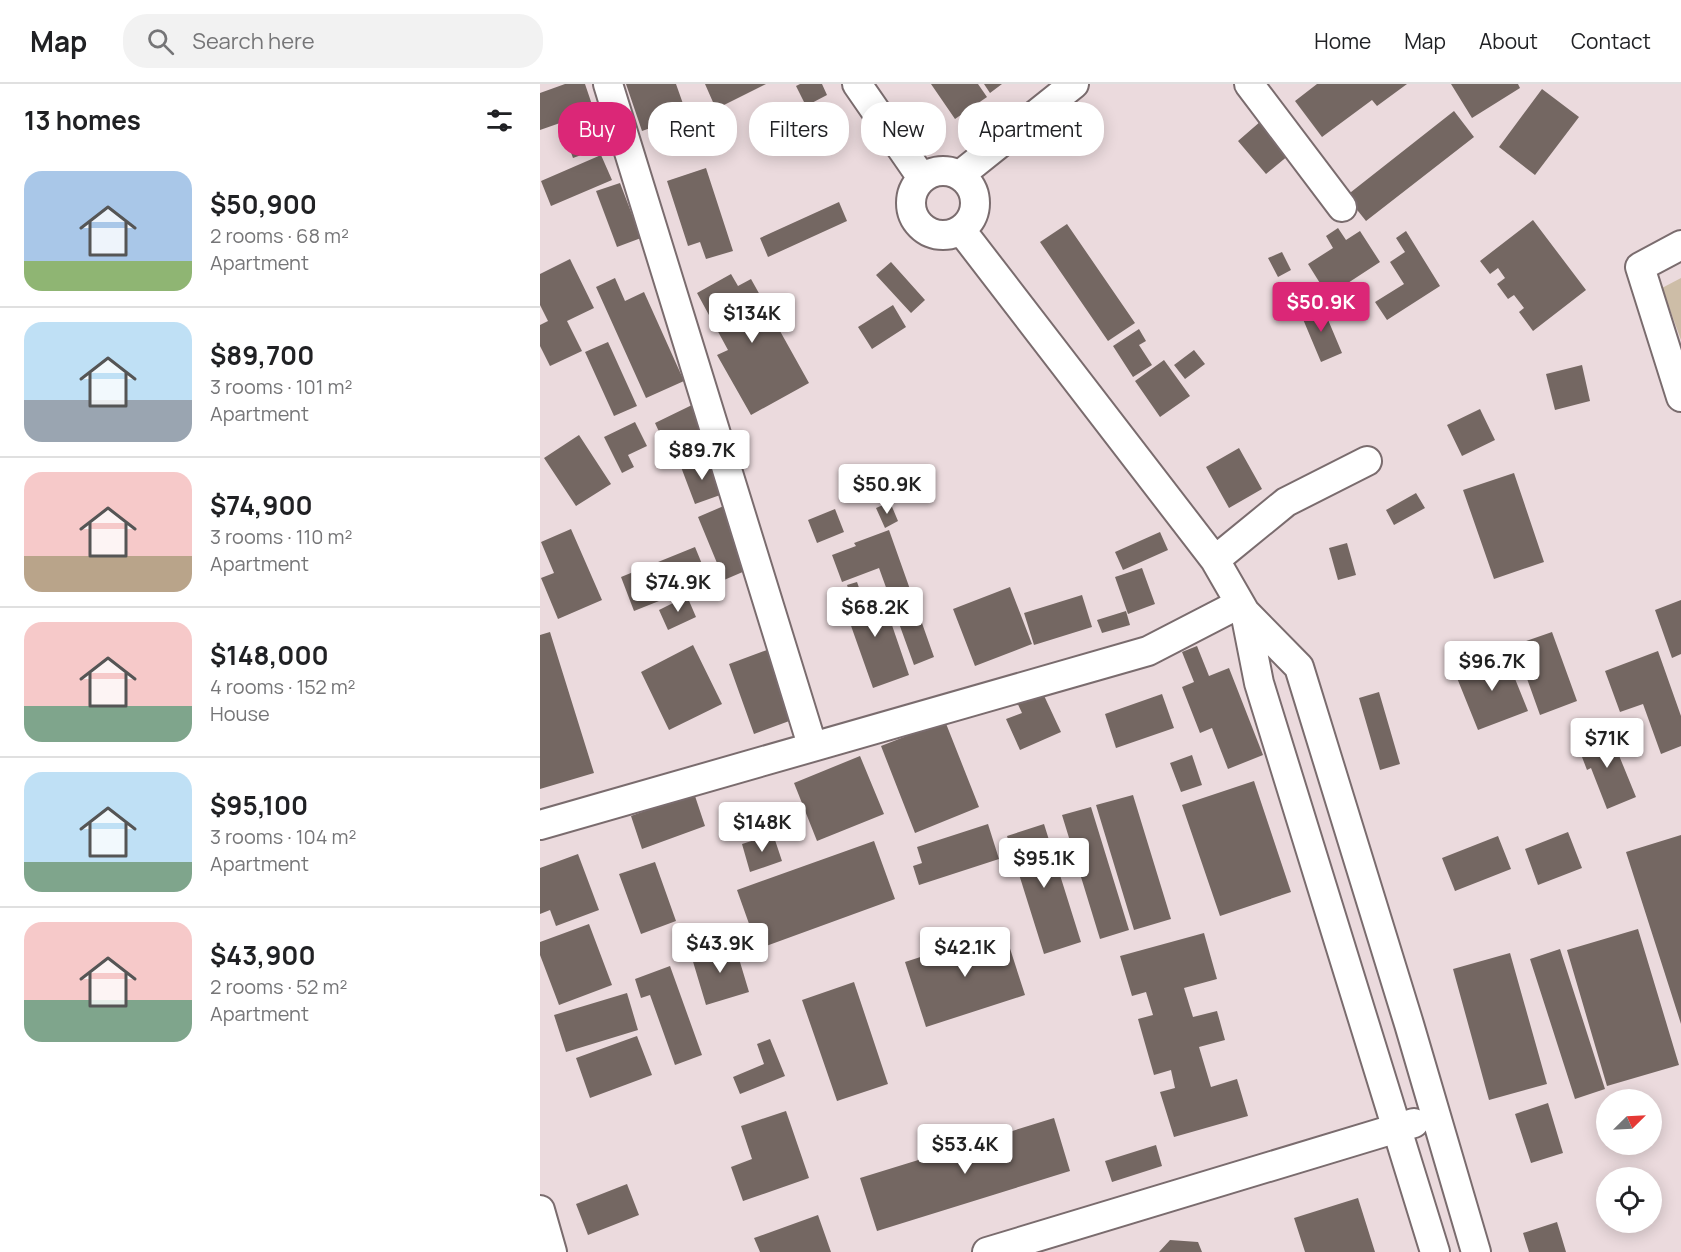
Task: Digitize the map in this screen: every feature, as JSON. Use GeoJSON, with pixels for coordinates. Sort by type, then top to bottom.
{"type":"FeatureCollection","features":[{"type":"Feature","properties":{"kind":"street"},"geometry":{"type":"LineString","coordinates":[[608,84],[812,745]]}},
{"type":"Feature","properties":{"kind":"street"},"geometry":{"type":"LineString","coordinates":[[856,84],[922,178]]}},
{"type":"Feature","properties":{"kind":"street"},"geometry":{"type":"LineString","coordinates":[[960,176],[1074,84]]}},
{"type":"Feature","properties":{"kind":"street"},"geometry":{"type":"LineString","coordinates":[[1249,84],[1342,207]]}},
{"type":"Feature","properties":{"kind":"street"},"geometry":{"type":"LineString","coordinates":[[941,170],[960,176],[970,184],[974,196],[972,215],[961,230],[940,235],[929,233],[914,218],[911,196],[922,178],[941,170]]}},
{"type":"Feature","properties":{"kind":"street"},"geometry":{"type":"LineString","coordinates":[[961,230],[1215,560],[1242,608],[1299,667],[1476,1252]]}},
{"type":"Feature","properties":{"kind":"street"},"geometry":{"type":"LineString","coordinates":[[1681,245],[1640,267],[1681,397]]}},
{"type":"Feature","properties":{"kind":"street"},"geometry":{"type":"LineString","coordinates":[[1215,560],[1286,502],[1367,461]]}},
{"type":"Feature","properties":{"kind":"street"},"geometry":{"type":"LineString","coordinates":[[540,825],[812,745],[1148,651],[1242,608]]}},
{"type":"Feature","properties":{"kind":"street"},"geometry":{"type":"LineString","coordinates":[[1242,608],[1259,682],[1435,1252]]}},
{"type":"Feature","properties":{"kind":"street"},"geometry":{"type":"LineString","coordinates":[[1332,919],[1373,907]]}},
{"type":"Feature","properties":{"kind":"street"},"geometry":{"type":"LineString","coordinates":[[987,1252],[1436,1117]]}},
{"type":"Feature","properties":{"kind":"street"},"geometry":{"type":"LineString","coordinates":[[540,1210],[552,1252]]}},
{"type":"Feature","properties":{"kind":"shaded area"},"geometry":{"type":"Polygon","coordinates":[[[1681,278],[1681,340],[1662,288],[1681,278]]]}},
{"type":"Feature","properties":{"kind":"building"},"geometry":{"type":"Polygon","coordinates":[[[565,84],[585,84],[591,102],[558,102],[558,124],[540,130],[540,93],[565,84]]]}},
{"type":"Feature","properties":{"kind":"building"},"geometry":{"type":"Polygon","coordinates":[[[626,84],[676,84],[682,102],[648,102],[648,129],[642,131],[636,113],[636,102],[632,102],[626,84]]]}},
{"type":"Feature","properties":{"kind":"building"},"geometry":{"type":"Polygon","coordinates":[[[705,84],[766,84],[730,102],[713,102],[705,84]]]}},
{"type":"Feature","properties":{"kind":"building"},"geometry":{"type":"Polygon","coordinates":[[[822,84],[827,95],[814,102],[804,102],[796,86],[822,84]]]}},
{"type":"Feature","properties":{"kind":"building"},"geometry":{"type":"Polygon","coordinates":[[[931,84],[978,84],[987,97],[980,102],[958,102],[958,117],[955,119],[946,106],[946,102],[943,102],[931,84]]]}},
{"type":"Feature","properties":{"kind":"building"},"geometry":{"type":"Polygon","coordinates":[[[984,84],[1002,84],[990,93],[984,84]]]}},
{"type":"Feature","properties":{"kind":"building"},"geometry":{"type":"Polygon","coordinates":[[[1317,84],[1407,84],[1377,106],[1372,100],[1322,137],[1295,101],[1317,84]]]}},
{"type":"Feature","properties":{"kind":"building"},"geometry":{"type":"Polygon","coordinates":[[[1451,84],[1518,84],[1520,88],[1472,118],[1451,84]]]}},
{"type":"Feature","properties":{"kind":"building"},"geometry":{"type":"Polygon","coordinates":[[[1542,89],[1579,117],[1535,175],[1499,147],[1542,89]]]}},
{"type":"Feature","properties":{"kind":"building"},"geometry":{"type":"Polygon","coordinates":[[[1454,111],[1474,137],[1366,221],[1346,196],[1454,111]]]}},
{"type":"Feature","properties":{"kind":"building"},"geometry":{"type":"Polygon","coordinates":[[[1261,121],[1289,155],[1266,174],[1238,141],[1261,121]]]}},
{"type":"Feature","properties":{"kind":"building"},"geometry":{"type":"Polygon","coordinates":[[[599,156],[601,156],[612,180],[551,206],[541,181],[599,156]]]}},
{"type":"Feature","properties":{"kind":"building"},"geometry":{"type":"Polygon","coordinates":[[[706,168],[733,251],[706,259],[700,242],[688,246],[667,181],[706,168]]]}},
{"type":"Feature","properties":{"kind":"building"},"geometry":{"type":"Polygon","coordinates":[[[620,183],[641,238],[617,247],[596,191],[620,183]]]}},
{"type":"Feature","properties":{"kind":"building"},"geometry":{"type":"Polygon","coordinates":[[[839,202],[847,221],[768,257],[760,238],[839,202]]]}},
{"type":"Feature","properties":{"kind":"building"},"geometry":{"type":"Polygon","coordinates":[[[1533,220],[1586,290],[1533,331],[1519,312],[1524,308],[1514,295],[1508,299],[1497,284],[1505,278],[1498,268],[1490,274],[1480,261],[1533,220]]]}},
{"type":"Feature","properties":{"kind":"building"},"geometry":{"type":"Polygon","coordinates":[[[1067,224],[1135,323],[1108,341],[1040,242],[1067,224]]]}},
{"type":"Feature","properties":{"kind":"building"},"geometry":{"type":"Polygon","coordinates":[[[1338,228],[1346,240],[1360,231],[1380,262],[1328,296],[1308,264],[1333,248],[1326,236],[1338,228]]]}},
{"type":"Feature","properties":{"kind":"building"},"geometry":{"type":"Polygon","coordinates":[[[1406,231],[1440,286],[1387,320],[1375,302],[1404,284],[1390,262],[1405,252],[1396,238],[1406,231]]]}},
{"type":"Feature","properties":{"kind":"building"},"geometry":{"type":"Polygon","coordinates":[[[1282,252],[1291,270],[1278,277],[1268,258],[1282,252]]]}},
{"type":"Feature","properties":{"kind":"building"},"geometry":{"type":"Polygon","coordinates":[[[570,259],[594,308],[567,321],[582,351],[550,366],[540,346],[540,325],[548,321],[540,305],[540,274],[570,259]]]}},
{"type":"Feature","properties":{"kind":"building"},"geometry":{"type":"Polygon","coordinates":[[[891,262],[925,300],[911,313],[876,275],[891,262]]]}},
{"type":"Feature","properties":{"kind":"building"},"geometry":{"type":"Polygon","coordinates":[[[731,274],[738,286],[751,279],[809,383],[751,415],[717,355],[728,350],[697,293],[731,274]]]}},
{"type":"Feature","properties":{"kind":"building"},"geometry":{"type":"Polygon","coordinates":[[[615,278],[625,301],[644,292],[684,381],[646,398],[596,287],[615,278]]]}},
{"type":"Feature","properties":{"kind":"building"},"geometry":{"type":"Polygon","coordinates":[[[1321,303],[1342,353],[1321,362],[1300,312],[1321,303]]]}},
{"type":"Feature","properties":{"kind":"building"},"geometry":{"type":"Polygon","coordinates":[[[893,305],[906,327],[872,349],[858,327],[893,305]]]}},
{"type":"Feature","properties":{"kind":"building"},"geometry":{"type":"Polygon","coordinates":[[[1139,329],[1146,341],[1139,345],[1152,365],[1133,377],[1113,346],[1139,329]]]}},
{"type":"Feature","properties":{"kind":"building"},"geometry":{"type":"Polygon","coordinates":[[[608,342],[637,406],[614,416],[585,352],[608,342]]]}},
{"type":"Feature","properties":{"kind":"building"},"geometry":{"type":"Polygon","coordinates":[[[1194,350],[1205,364],[1185,379],[1174,365],[1194,350]]]}},
{"type":"Feature","properties":{"kind":"building"},"geometry":{"type":"Polygon","coordinates":[[[1164,360],[1190,396],[1160,417],[1135,381],[1164,360]]]}},
{"type":"Feature","properties":{"kind":"building"},"geometry":{"type":"Polygon","coordinates":[[[1582,365],[1590,401],[1555,410],[1546,374],[1582,365]]]}},
{"type":"Feature","properties":{"kind":"building"},"geometry":{"type":"Polygon","coordinates":[[[692,405],[710,444],[673,462],[655,423],[692,405]]]}},
{"type":"Feature","properties":{"kind":"building"},"geometry":{"type":"Polygon","coordinates":[[[1480,409],[1495,440],[1462,456],[1447,425],[1480,409]]]}},
{"type":"Feature","properties":{"kind":"building"},"geometry":{"type":"Polygon","coordinates":[[[635,422],[647,446],[628,455],[634,467],[622,473],[604,437],[635,422]]]}},
{"type":"Feature","properties":{"kind":"building"},"geometry":{"type":"Polygon","coordinates":[[[579,435],[611,484],[576,506],[544,458],[579,435]]]}},
{"type":"Feature","properties":{"kind":"building"},"geometry":{"type":"Polygon","coordinates":[[[1239,448],[1262,489],[1229,508],[1206,467],[1239,448]]]}},
{"type":"Feature","properties":{"kind":"building"},"geometry":{"type":"Polygon","coordinates":[[[709,457],[723,494],[695,504],[681,467],[709,457]]]}},
{"type":"Feature","properties":{"kind":"building"},"geometry":{"type":"Polygon","coordinates":[[[1514,473],[1544,562],[1494,579],[1463,490],[1514,473]]]}},
{"type":"Feature","properties":{"kind":"building"},"geometry":{"type":"Polygon","coordinates":[[[1416,493],[1425,508],[1394,525],[1386,510],[1416,493]]]}},
{"type":"Feature","properties":{"kind":"building"},"geometry":{"type":"Polygon","coordinates":[[[890,502],[898,521],[885,528],[876,508],[890,502]]]}},
{"type":"Feature","properties":{"kind":"building"},"geometry":{"type":"Polygon","coordinates":[[[726,505],[752,568],[724,580],[698,517],[726,505]]]}},
{"type":"Feature","properties":{"kind":"building"},"geometry":{"type":"Polygon","coordinates":[[[835,509],[844,532],[817,543],[808,520],[835,509]]]}},
{"type":"Feature","properties":{"kind":"building"},"geometry":{"type":"Polygon","coordinates":[[[571,529],[602,600],[558,619],[541,578],[554,573],[541,542],[571,529]]]}},
{"type":"Feature","properties":{"kind":"building"},"geometry":{"type":"Polygon","coordinates":[[[889,530],[934,657],[914,665],[879,568],[842,582],[832,555],[856,546],[854,543],[889,530]]]}},
{"type":"Feature","properties":{"kind":"building"},"geometry":{"type":"Polygon","coordinates":[[[1160,532],[1168,550],[1123,570],[1115,552],[1160,532]]]}},
{"type":"Feature","properties":{"kind":"building"},"geometry":{"type":"Polygon","coordinates":[[[1347,543],[1356,575],[1338,580],[1329,548],[1347,543]]]}},
{"type":"Feature","properties":{"kind":"building"},"geometry":{"type":"Polygon","coordinates":[[[695,547],[709,581],[634,611],[621,577],[695,547]]]}},
{"type":"Feature","properties":{"kind":"building"},"geometry":{"type":"Polygon","coordinates":[[[1142,568],[1155,604],[1128,614],[1115,577],[1142,568]]]}},
{"type":"Feature","properties":{"kind":"building"},"geometry":{"type":"Polygon","coordinates":[[[857,582],[863,599],[881,593],[909,675],[873,688],[844,606],[853,603],[847,585],[857,582]]]}},
{"type":"Feature","properties":{"kind":"building"},"geometry":{"type":"Polygon","coordinates":[[[1010,587],[1032,644],[975,666],[953,609],[1010,587]]]}},
{"type":"Feature","properties":{"kind":"building"},"geometry":{"type":"Polygon","coordinates":[[[1082,595],[1092,627],[1034,645],[1024,613],[1082,595]]]}},
{"type":"Feature","properties":{"kind":"building"},"geometry":{"type":"Polygon","coordinates":[[[687,596],[696,617],[668,630],[659,610],[687,596]]]}},
{"type":"Feature","properties":{"kind":"building"},"geometry":{"type":"Polygon","coordinates":[[[1681,600],[1681,654],[1672,658],[1655,610],[1681,600]]]}},
{"type":"Feature","properties":{"kind":"building"},"geometry":{"type":"Polygon","coordinates":[[[1126,611],[1130,625],[1102,633],[1097,620],[1126,611]]]}},
{"type":"Feature","properties":{"kind":"building"},"geometry":{"type":"Polygon","coordinates":[[[550,632],[594,773],[540,789],[540,635],[550,632]]]}},
{"type":"Feature","properties":{"kind":"building"},"geometry":{"type":"Polygon","coordinates":[[[1552,632],[1577,701],[1540,715],[1515,645],[1552,632]]]}},
{"type":"Feature","properties":{"kind":"building"},"geometry":{"type":"Polygon","coordinates":[[[693,645],[722,704],[669,730],[641,672],[693,645]]]}},
{"type":"Feature","properties":{"kind":"building"},"geometry":{"type":"Polygon","coordinates":[[[1197,646],[1209,676],[1229,668],[1263,755],[1228,769],[1212,728],[1200,733],[1182,687],[1194,682],[1182,652],[1197,646]]]}},
{"type":"Feature","properties":{"kind":"building"},"geometry":{"type":"Polygon","coordinates":[[[767,650],[792,720],[754,734],[729,664],[767,650]]]}},
{"type":"Feature","properties":{"kind":"building"},"geometry":{"type":"Polygon","coordinates":[[[1658,651],[1681,716],[1681,746],[1661,754],[1643,704],[1620,712],[1605,671],[1658,651]]]}},
{"type":"Feature","properties":{"kind":"building"},"geometry":{"type":"Polygon","coordinates":[[[1505,654],[1528,711],[1478,730],[1455,673],[1505,654]]]}},
{"type":"Feature","properties":{"kind":"building"},"geometry":{"type":"Polygon","coordinates":[[[1040,687],[1061,732],[1020,750],[1006,719],[1022,713],[1015,698],[1040,687]]]}},
{"type":"Feature","properties":{"kind":"building"},"geometry":{"type":"Polygon","coordinates":[[[1379,692],[1400,764],[1380,770],[1359,698],[1379,692]]]}},
{"type":"Feature","properties":{"kind":"building"},"geometry":{"type":"Polygon","coordinates":[[[1162,694],[1174,728],[1116,748],[1105,714],[1162,694]]]}},
{"type":"Feature","properties":{"kind":"building"},"geometry":{"type":"Polygon","coordinates":[[[945,721],[979,807],[915,833],[881,746],[945,721]]]}},
{"type":"Feature","properties":{"kind":"building"},"geometry":{"type":"Polygon","coordinates":[[[1609,731],[1636,797],[1607,809],[1591,768],[1587,770],[1577,744],[1609,731]]]}},
{"type":"Feature","properties":{"kind":"building"},"geometry":{"type":"Polygon","coordinates":[[[1192,755],[1202,785],[1181,792],[1170,763],[1192,755]]]}},
{"type":"Feature","properties":{"kind":"building"},"geometry":{"type":"Polygon","coordinates":[[[860,756],[884,814],[817,841],[794,783],[860,756]]]}},
{"type":"Feature","properties":{"kind":"building"},"geometry":{"type":"Polygon","coordinates":[[[1254,781],[1291,892],[1220,916],[1182,805],[1254,781]]]}},
{"type":"Feature","properties":{"kind":"building"},"geometry":{"type":"Polygon","coordinates":[[[694,793],[705,826],[642,849],[631,816],[694,793]]]}},
{"type":"Feature","properties":{"kind":"building"},"geometry":{"type":"Polygon","coordinates":[[[1133,795],[1171,919],[1134,930],[1096,805],[1133,795]]]}},
{"type":"Feature","properties":{"kind":"building"},"geometry":{"type":"Polygon","coordinates":[[[1091,807],[1129,930],[1100,939],[1062,815],[1091,807]]]}},
{"type":"Feature","properties":{"kind":"building"},"geometry":{"type":"Polygon","coordinates":[[[988,824],[999,859],[919,885],[913,866],[922,863],[917,847],[988,824]]]}},
{"type":"Feature","properties":{"kind":"building"},"geometry":{"type":"Polygon","coordinates":[[[1044,824],[1081,942],[1044,954],[1007,836],[1044,824]]]}},
{"type":"Feature","properties":{"kind":"building"},"geometry":{"type":"Polygon","coordinates":[[[1568,832],[1582,868],[1538,885],[1525,849],[1568,832]]]}},
{"type":"Feature","properties":{"kind":"building"},"geometry":{"type":"Polygon","coordinates":[[[773,834],[782,861],[750,872],[742,844],[773,834]]]}},
{"type":"Feature","properties":{"kind":"building"},"geometry":{"type":"Polygon","coordinates":[[[1681,835],[1681,1024],[1626,852],[1681,835]]]}},
{"type":"Feature","properties":{"kind":"building"},"geometry":{"type":"Polygon","coordinates":[[[1498,836],[1511,869],[1455,891],[1442,858],[1498,836]]]}},
{"type":"Feature","properties":{"kind":"building"},"geometry":{"type":"Polygon","coordinates":[[[874,841],[895,899],[758,949],[737,890],[874,841]]]}},
{"type":"Feature","properties":{"kind":"building"},"geometry":{"type":"Polygon","coordinates":[[[578,854],[599,910],[556,926],[550,910],[540,914],[540,868],[578,854]]]}},
{"type":"Feature","properties":{"kind":"building"},"geometry":{"type":"Polygon","coordinates":[[[655,862],[676,921],[641,934],[619,874],[655,862]]]}},
{"type":"Feature","properties":{"kind":"building"},"geometry":{"type":"Polygon","coordinates":[[[589,924],[612,985],[559,1005],[540,955],[540,942],[589,924]]]}},
{"type":"Feature","properties":{"kind":"building"},"geometry":{"type":"Polygon","coordinates":[[[1638,929],[1679,1065],[1607,1086],[1567,950],[1638,929]]]}},
{"type":"Feature","properties":{"kind":"building"},"geometry":{"type":"Polygon","coordinates":[[[1004,930],[1025,995],[926,1027],[905,962],[1004,930]]]}},
{"type":"Feature","properties":{"kind":"building"},"geometry":{"type":"Polygon","coordinates":[[[1204,933],[1217,979],[1184,988],[1193,1017],[1217,1011],[1225,1040],[1199,1047],[1211,1087],[1237,1079],[1248,1116],[1174,1137],[1160,1092],[1175,1088],[1171,1070],[1154,1075],[1138,1019],[1153,1015],[1146,992],[1132,996],[1120,956],[1204,933]]]}},
{"type":"Feature","properties":{"kind":"building"},"geometry":{"type":"Polygon","coordinates":[[[734,942],[749,992],[706,1005],[691,955],[734,942]]]}},
{"type":"Feature","properties":{"kind":"building"},"geometry":{"type":"Polygon","coordinates":[[[1560,949],[1605,1089],[1596,1089],[1596,1092],[1575,1099],[1530,959],[1560,949]]]}},
{"type":"Feature","properties":{"kind":"building"},"geometry":{"type":"Polygon","coordinates":[[[1510,953],[1547,1084],[1489,1100],[1453,969],[1510,953]]]}},
{"type":"Feature","properties":{"kind":"building"},"geometry":{"type":"Polygon","coordinates":[[[670,966],[702,1055],[675,1065],[650,995],[641,998],[635,979],[670,966]]]}},
{"type":"Feature","properties":{"kind":"building"},"geometry":{"type":"Polygon","coordinates":[[[854,982],[888,1084],[837,1101],[802,1000],[854,982]]]}},
{"type":"Feature","properties":{"kind":"building"},"geometry":{"type":"Polygon","coordinates":[[[627,993],[638,1030],[566,1052],[554,1015],[627,993]]]}},
{"type":"Feature","properties":{"kind":"building"},"geometry":{"type":"Polygon","coordinates":[[[637,1036],[652,1075],[590,1098],[576,1058],[637,1036]]]}},
{"type":"Feature","properties":{"kind":"building"},"geometry":{"type":"Polygon","coordinates":[[[770,1039],[785,1076],[740,1094],[733,1077],[764,1064],[757,1044],[770,1039]]]}},
{"type":"Feature","properties":{"kind":"building"},"geometry":{"type":"Polygon","coordinates":[[[1548,1103],[1563,1153],[1531,1163],[1515,1114],[1548,1103]]]}},
{"type":"Feature","properties":{"kind":"building"},"geometry":{"type":"Polygon","coordinates":[[[786,1111],[809,1178],[743,1201],[731,1167],[752,1159],[741,1126],[786,1111]]]}},
{"type":"Feature","properties":{"kind":"building"},"geometry":{"type":"Polygon","coordinates":[[[1054,1118],[1070,1171],[877,1231],[860,1178],[1054,1118]]]}},
{"type":"Feature","properties":{"kind":"building"},"geometry":{"type":"Polygon","coordinates":[[[1156,1145],[1162,1166],[1112,1182],[1105,1161],[1156,1145]]]}},
{"type":"Feature","properties":{"kind":"building"},"geometry":{"type":"Polygon","coordinates":[[[627,1184],[639,1215],[588,1235],[576,1204],[627,1184]]]}},
{"type":"Feature","properties":{"kind":"building"},"geometry":{"type":"Polygon","coordinates":[[[1358,1198],[1375,1252],[1305,1252],[1294,1218],[1358,1198]]]}},
{"type":"Feature","properties":{"kind":"building"},"geometry":{"type":"Polygon","coordinates":[[[818,1215],[831,1252],[760,1252],[754,1238],[818,1215]]]}},
{"type":"Feature","properties":{"kind":"building"},"geometry":{"type":"Polygon","coordinates":[[[1557,1222],[1566,1252],[1529,1252],[1523,1233],[1557,1222]]]}},
{"type":"Feature","properties":{"kind":"building"},"geometry":{"type":"Polygon","coordinates":[[[1170,1240],[1198,1242],[1202,1252],[1159,1252],[1170,1240]]]}}]}
